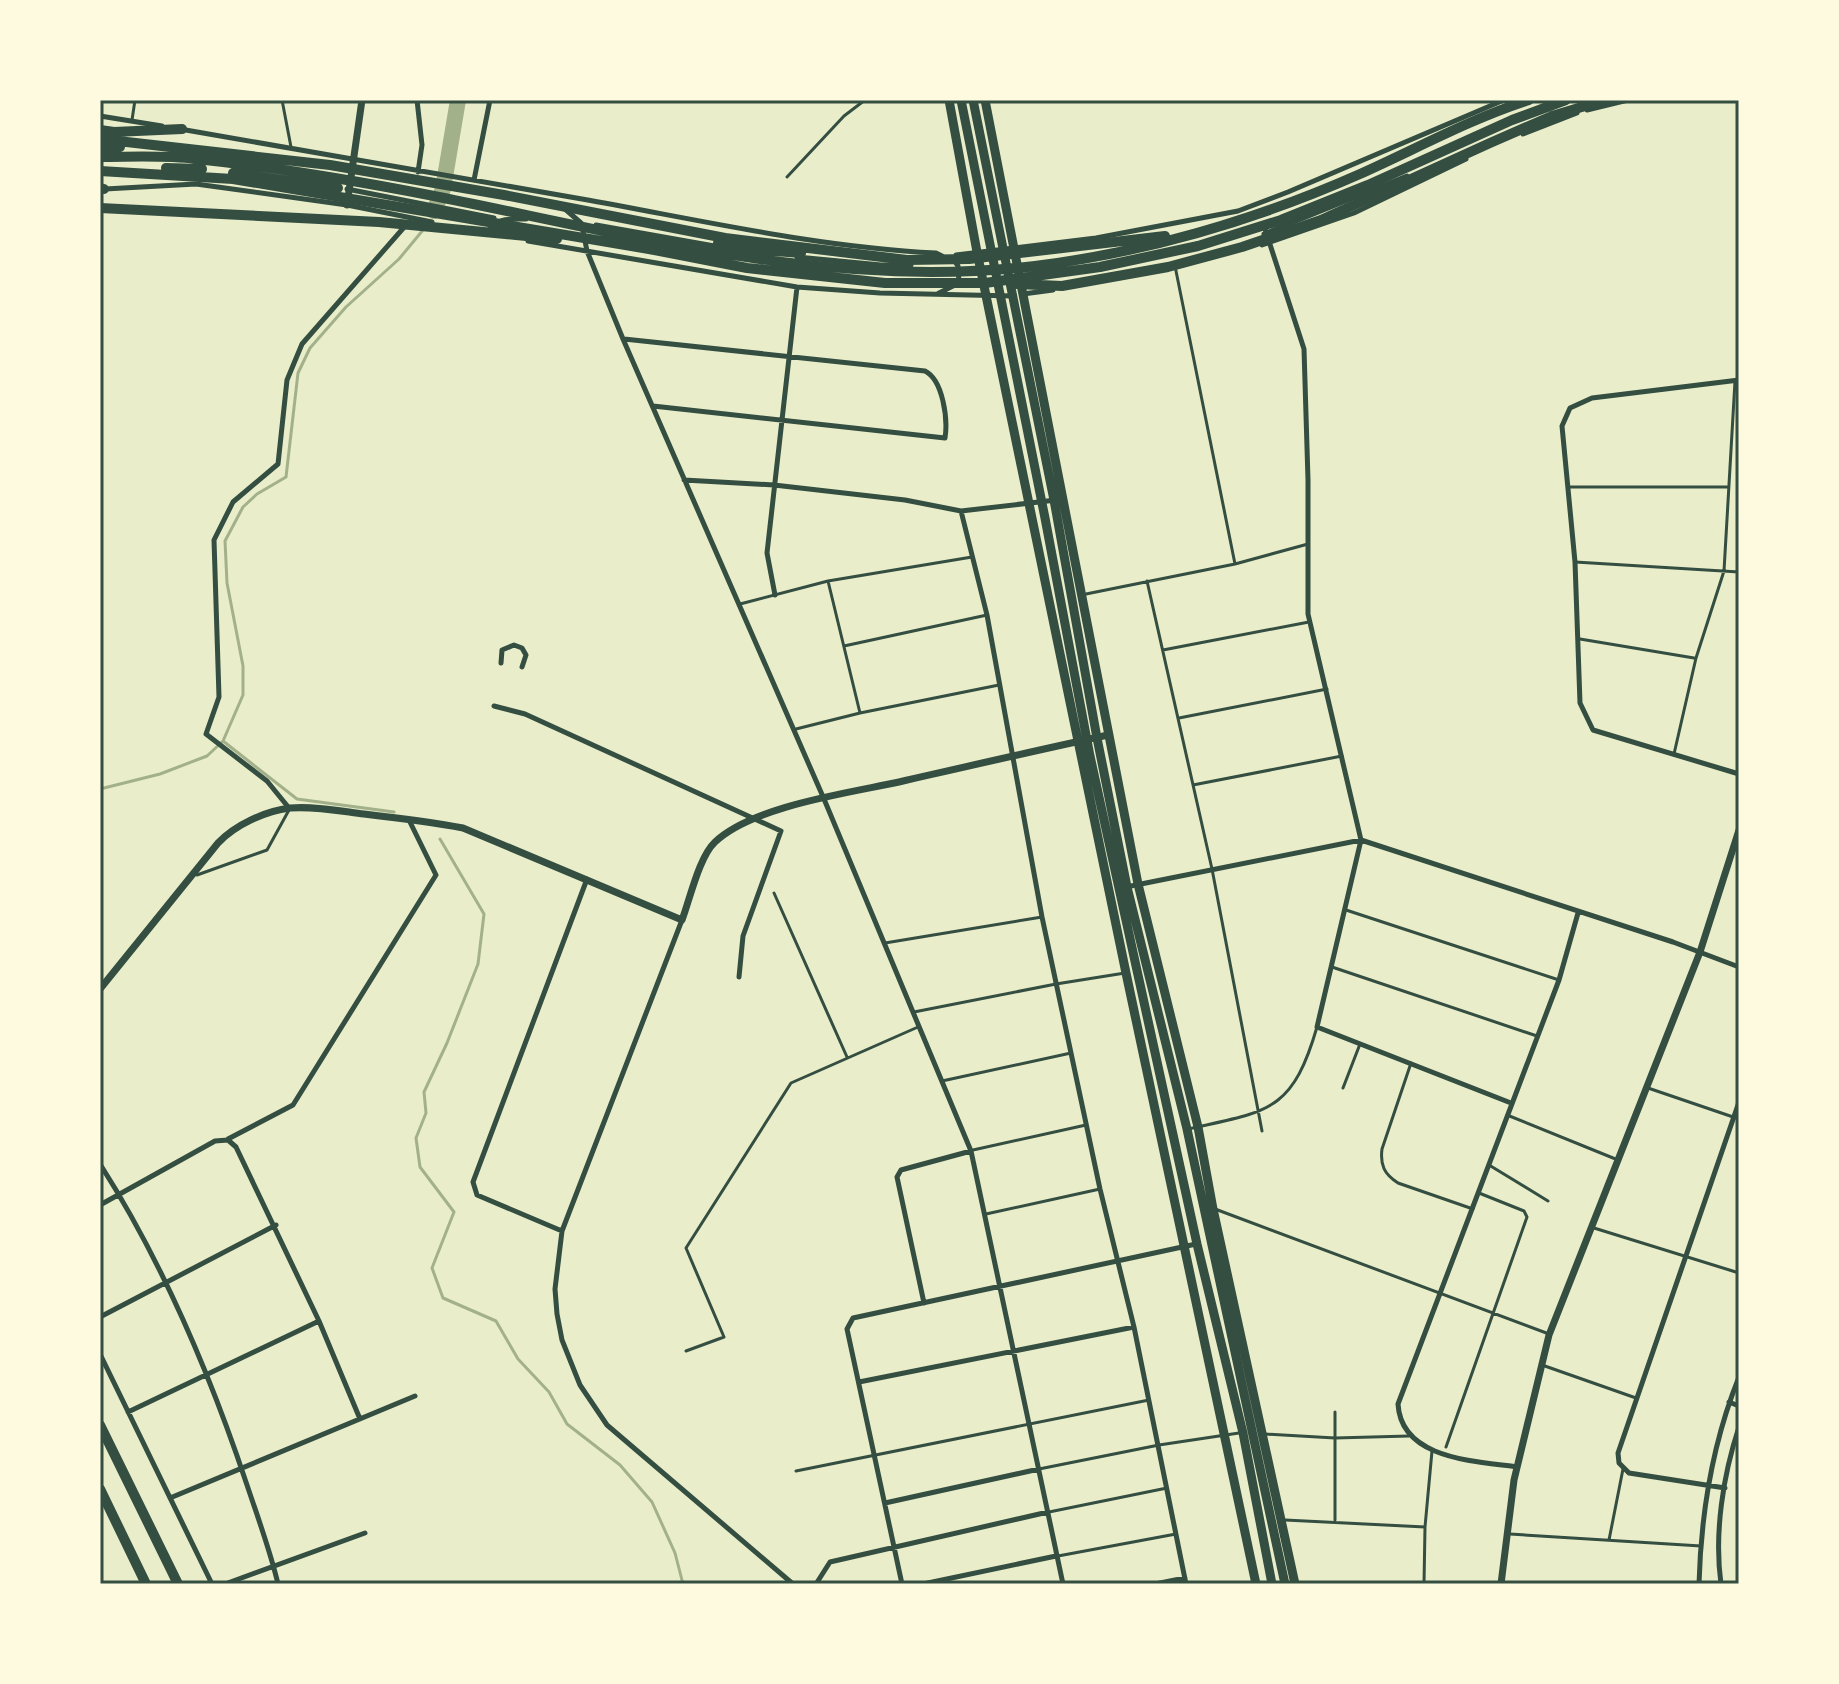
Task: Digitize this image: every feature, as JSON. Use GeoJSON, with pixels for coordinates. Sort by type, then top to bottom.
{"type":"FeatureCollection","features":[{"type":"Feature","properties":{"kind":"highway"},"geometry":{"type":"LineString","coordinates":[[100,147],[149,148],[772,261],[943,273],[1033,266],[1121,252],[1191,235],[1278,208],[1438,136],[1529,100]]}},
{"type":"Feature","properties":{"kind":"highway"},"geometry":{"type":"LineString","coordinates":[[985,283],[1100,267],[1198,246],[1295,214],[1368,185],[1512,120],[1566,100]]}},
{"type":"Feature","properties":{"kind":"highway"},"geometry":{"type":"LineString","coordinates":[[100,173],[233,179],[747,268],[885,283],[1062,286],[1183,263],[1321,220],[1552,116],[1605,100]]}},
{"type":"Feature","properties":{"kind":"highway"},"geometry":{"type":"LineString","coordinates":[[100,130],[182,129]]}},
{"type":"Feature","properties":{"kind":"highway"},"geometry":{"type":"LineString","coordinates":[[100,139],[330,165],[725,238],[907,260],[969,259],[1191,235]]}},
{"type":"Feature","properties":{"kind":"highway"},"geometry":{"type":"LineString","coordinates":[[100,157],[193,158]]}},
{"type":"Feature","properties":{"kind":"highway"},"geometry":{"type":"LineString","coordinates":[[100,173],[179,167],[343,189]]}},
{"type":"Feature","properties":{"kind":"highway"},"geometry":{"type":"LineString","coordinates":[[427,199],[461,194],[749,249],[877,257]]}},
{"type":"Feature","properties":{"kind":"highway"},"geometry":{"type":"LineString","coordinates":[[100,208],[379,222],[649,249]]}},
{"type":"Feature","properties":{"kind":"highway"},"geometry":{"type":"LineString","coordinates":[[892,257],[945,256]]}},
{"type":"Feature","properties":{"kind":"highway"},"geometry":{"type":"LineString","coordinates":[[100,1425],[178,1584]]}},
{"type":"Feature","properties":{"kind":"highway"},"geometry":{"type":"LineString","coordinates":[[100,1489],[146,1584]]}},
{"type":"Feature","properties":{"kind":"main road"},"geometry":{"type":"LineString","coordinates":[[949,100],[977,252],[1030,504],[1056,600],[1197,1244],[1243,1433],[1272,1584]]}},
{"type":"Feature","properties":{"kind":"main road"},"geometry":{"type":"LineString","coordinates":[[961,100],[1042,502],[1056,600]]}},
{"type":"Feature","properties":{"kind":"main road"},"geometry":{"type":"LineString","coordinates":[[973,100],[1023,294],[1058,499]]}},
{"type":"Feature","properties":{"kind":"main road"},"geometry":{"type":"LineString","coordinates":[[985,100],[1009,248],[1012,296],[1058,499],[1138,884],[1198,1127],[1259,1433],[1285,1584]]}},
{"type":"Feature","properties":{"kind":"main road"},"geometry":{"type":"LineString","coordinates":[[1078,596],[1087,740],[1118,889],[1187,1129],[1201,1203],[1282,1520],[1295,1584]]}},
{"type":"Feature","properties":{"kind":"main road"},"geometry":{"type":"LineString","coordinates":[[1118,889],[1126,973],[1256,1584]]}},
{"type":"Feature","properties":{"kind":"street"},"geometry":{"type":"LineString","coordinates":[[347,205],[343,189],[353,159],[362,100]]}},
{"type":"Feature","properties":{"kind":"street"},"geometry":{"type":"LineString","coordinates":[[417,100],[422,145],[418,172]]}},
{"type":"Feature","properties":{"kind":"street"},"geometry":{"type":"LineString","coordinates":[[474,180],[490,100]]}},
{"type":"Feature","properties":{"kind":"street"},"geometry":{"type":"LineString","coordinates":[[486,234],[491,225],[500,219],[581,223],[749,253],[881,265],[932,264],[945,256],[1141,230],[1238,211],[1504,100]]}},
{"type":"Feature","properties":{"kind":"street"},"geometry":{"type":"LineString","coordinates":[[1219,254],[1591,100]]}},
{"type":"Feature","properties":{"kind":"street"},"geometry":{"type":"LineString","coordinates":[[101,189],[196,184],[347,205],[486,234],[797,287],[1000,297],[1109,281],[1270,243],[1354,213],[1495,144],[1579,112],[1628,100]]}},
{"type":"Feature","properties":{"kind":"street"},"geometry":{"type":"LineString","coordinates":[[100,116],[474,180],[736,229],[877,250],[936,253],[958,266],[959,283],[934,294]]}},
{"type":"Feature","properties":{"kind":"street"},"geometry":{"type":"LineString","coordinates":[[343,189],[427,199],[444,207],[584,235]]}},
{"type":"Feature","properties":{"kind":"street"},"geometry":{"type":"LineString","coordinates":[[541,192],[581,223],[587,251],[623,339],[824,799],[971,1151],[1063,1584]]}},
{"type":"Feature","properties":{"kind":"street"},"geometry":{"type":"LineString","coordinates":[[1257,204],[1304,349],[1309,622],[1361,840],[1317,1027],[1511,1103]]}},
{"type":"Feature","properties":{"kind":"street"},"geometry":{"type":"LineString","coordinates":[[290,808],[267,781],[206,734],[219,697],[214,540],[233,502],[278,464],[287,380],[302,344],[412,218]]}},
{"type":"Feature","properties":{"kind":"street"},"geometry":{"type":"LineString","coordinates":[[775,595],[767,553],[797,287]]}},
{"type":"Feature","properties":{"kind":"street"},"geometry":{"type":"LineString","coordinates":[[623,339],[925,371],[938,388],[945,418],[945,438],[652,406]]}},
{"type":"Feature","properties":{"kind":"street"},"geometry":{"type":"LineString","coordinates":[[1737,381],[1592,398],[1575,404],[1566,412],[1562,426],[1575,562],[1580,703],[1593,730],[1739,774]]}},
{"type":"Feature","properties":{"kind":"street"},"geometry":{"type":"LineString","coordinates":[[684,480],[774,485],[905,500],[961,511],[1058,499]]}},
{"type":"Feature","properties":{"kind":"street"},"geometry":{"type":"LineString","coordinates":[[961,511],[1001,684],[1056,984],[1100,1189],[1134,1327],[1186,1581],[1155,1584]]}},
{"type":"Feature","properties":{"kind":"street"},"geometry":{"type":"LineString","coordinates":[[501,663],[502,650],[514,645],[522,648],[526,655],[522,667]]}},
{"type":"Feature","properties":{"kind":"street"},"geometry":{"type":"LineString","coordinates":[[494,706],[525,714],[781,831],[743,936],[739,977]]}},
{"type":"Feature","properties":{"kind":"street"},"geometry":{"type":"LineString","coordinates":[[793,1584],[622,1439],[596,1412],[571,1364],[557,1314],[555,1289],[562,1231],[712,844],[752,818],[1108,735]]}},
{"type":"Feature","properties":{"kind":"street"},"geometry":{"type":"LineString","coordinates":[[100,989],[224,836],[265,813],[290,808],[409,819],[463,828],[682,920]]}},
{"type":"Feature","properties":{"kind":"street"},"geometry":{"type":"LineString","coordinates":[[100,1205],[215,1141],[228,1140],[293,1105],[436,875],[409,819]]}},
{"type":"Feature","properties":{"kind":"street"},"geometry":{"type":"LineString","coordinates":[[1501,1584],[1517,1467],[1549,1335],[1700,952],[1739,830]]}},
{"type":"Feature","properties":{"kind":"street"},"geometry":{"type":"LineString","coordinates":[[1118,889],[1361,840],[1739,967]]}},
{"type":"Feature","properties":{"kind":"street"},"geometry":{"type":"LineString","coordinates":[[562,1231],[477,1195],[473,1182],[587,879]]}},
{"type":"Feature","properties":{"kind":"street"},"geometry":{"type":"LineString","coordinates":[[1517,1467],[1432,1451],[1409,1436],[1401,1423],[1398,1404],[1559,980],[1578,913]]}},
{"type":"Feature","properties":{"kind":"street"},"geometry":{"type":"LineString","coordinates":[[1725,1488],[1637,1476],[1623,1469],[1618,1453],[1739,1102]]}},
{"type":"Feature","properties":{"kind":"street"},"geometry":{"type":"LineString","coordinates":[[228,1140],[236,1147],[276,1225],[360,1419]]}},
{"type":"Feature","properties":{"kind":"street"},"geometry":{"type":"LineString","coordinates":[[924,1303],[897,1177],[901,1170],[971,1151]]}},
{"type":"Feature","properties":{"kind":"street"},"geometry":{"type":"LineString","coordinates":[[100,1164],[120,1195],[208,1374],[278,1584]]}},
{"type":"Feature","properties":{"kind":"street"},"geometry":{"type":"LineString","coordinates":[[100,1317],[276,1225]]}},
{"type":"Feature","properties":{"kind":"street"},"geometry":{"type":"LineString","coordinates":[[902,1584],[847,1329],[853,1318],[1197,1244]]}},
{"type":"Feature","properties":{"kind":"street"},"geometry":{"type":"LineString","coordinates":[[128,1412],[319,1321]]}},
{"type":"Feature","properties":{"kind":"street"},"geometry":{"type":"LineString","coordinates":[[859,1382],[1134,1327]]}},
{"type":"Feature","properties":{"kind":"street"},"geometry":{"type":"LineString","coordinates":[[100,1354],[212,1584]]}},
{"type":"Feature","properties":{"kind":"street"},"geometry":{"type":"LineString","coordinates":[[1699,1584],[1707,1485],[1729,1402],[1739,1377]]}},
{"type":"Feature","properties":{"kind":"street"},"geometry":{"type":"LineString","coordinates":[[170,1498],[415,1396]]}},
{"type":"Feature","properties":{"kind":"street"},"geometry":{"type":"LineString","coordinates":[[1729,1402],[1739,1406]]}},
{"type":"Feature","properties":{"kind":"street"},"geometry":{"type":"LineString","coordinates":[[1721,1584],[1719,1545],[1725,1488],[1739,1427]]}},
{"type":"Feature","properties":{"kind":"street"},"geometry":{"type":"LineString","coordinates":[[885,1503],[1039,1469]]}},
{"type":"Feature","properties":{"kind":"street"},"geometry":{"type":"LineString","coordinates":[[816,1584],[830,1562],[1048,1512]]}},
{"type":"Feature","properties":{"kind":"street"},"geometry":{"type":"LineString","coordinates":[[225,1584],[365,1533]]}},
{"type":"Feature","properties":{"kind":"street"},"geometry":{"type":"LineString","coordinates":[[923,1584],[1056,1556]]}},
{"type":"Feature","properties":{"kind":"lane"},"geometry":{"type":"LineString","coordinates":[[132,122],[135,100]]}},
{"type":"Feature","properties":{"kind":"lane"},"geometry":{"type":"LineString","coordinates":[[282,100],[292,150]]}},
{"type":"Feature","properties":{"kind":"lane"},"geometry":{"type":"LineString","coordinates":[[787,177],[844,116],[865,100]]}},
{"type":"Feature","properties":{"kind":"lane"},"geometry":{"type":"LineString","coordinates":[[1174,266],[1235,564]]}},
{"type":"Feature","properties":{"kind":"lane"},"geometry":{"type":"LineString","coordinates":[[1673,754],[1696,658],[1724,571],[1727,487],[1737,381]]}},
{"type":"Feature","properties":{"kind":"lane"},"geometry":{"type":"LineString","coordinates":[[1568,487],[1727,487]]}},
{"type":"Feature","properties":{"kind":"lane"},"geometry":{"type":"LineString","coordinates":[[1056,600],[1235,564],[1308,544]]}},
{"type":"Feature","properties":{"kind":"lane"},"geometry":{"type":"LineString","coordinates":[[739,604],[828,581],[972,557]]}},
{"type":"Feature","properties":{"kind":"lane"},"geometry":{"type":"LineString","coordinates":[[1575,562],[1739,572]]}},
{"type":"Feature","properties":{"kind":"lane"},"geometry":{"type":"LineString","coordinates":[[828,581],[860,713]]}},
{"type":"Feature","properties":{"kind":"lane"},"geometry":{"type":"LineString","coordinates":[[1147,581],[1212,869],[1262,1131]]}},
{"type":"Feature","properties":{"kind":"lane"},"geometry":{"type":"LineString","coordinates":[[844,646],[987,615]]}},
{"type":"Feature","properties":{"kind":"lane"},"geometry":{"type":"LineString","coordinates":[[1163,650],[1309,622]]}},
{"type":"Feature","properties":{"kind":"lane"},"geometry":{"type":"LineString","coordinates":[[1576,638],[1696,658]]}},
{"type":"Feature","properties":{"kind":"lane"},"geometry":{"type":"LineString","coordinates":[[793,731],[860,713],[1001,684]]}},
{"type":"Feature","properties":{"kind":"lane"},"geometry":{"type":"LineString","coordinates":[[1179,718],[1327,689]]}},
{"type":"Feature","properties":{"kind":"lane"},"geometry":{"type":"LineString","coordinates":[[1193,785],[1342,756]]}},
{"type":"Feature","properties":{"kind":"lane"},"geometry":{"type":"LineString","coordinates":[[193,876],[267,850],[290,808]]}},
{"type":"Feature","properties":{"kind":"lane"},"geometry":{"type":"LineString","coordinates":[[774,893],[847,1057]]}},
{"type":"Feature","properties":{"kind":"lane"},"geometry":{"type":"LineString","coordinates":[[1345,909],[1559,980]]}},
{"type":"Feature","properties":{"kind":"lane"},"geometry":{"type":"LineString","coordinates":[[885,943],[1042,917]]}},
{"type":"Feature","properties":{"kind":"lane"},"geometry":{"type":"LineString","coordinates":[[1331,967],[1537,1036]]}},
{"type":"Feature","properties":{"kind":"lane"},"geometry":{"type":"LineString","coordinates":[[914,1012],[1056,984],[1137,972]]}},
{"type":"Feature","properties":{"kind":"lane"},"geometry":{"type":"LineString","coordinates":[[686,1351],[724,1337],[686,1248],[791,1083],[920,1027]]}},
{"type":"Feature","properties":{"kind":"lane"},"geometry":{"type":"LineString","coordinates":[[1187,1129],[1258,1113],[1277,1103],[1307,1062],[1317,1027]]}},
{"type":"Feature","properties":{"kind":"lane"},"geometry":{"type":"LineString","coordinates":[[1343,1088],[1360,1044]]}},
{"type":"Feature","properties":{"kind":"lane"},"geometry":{"type":"LineString","coordinates":[[942,1081],[1071,1053]]}},
{"type":"Feature","properties":{"kind":"lane"},"geometry":{"type":"LineString","coordinates":[[1411,1063],[1382,1149],[1381,1161],[1387,1176],[1398,1183],[1473,1209]]}},
{"type":"Feature","properties":{"kind":"lane"},"geometry":{"type":"LineString","coordinates":[[1648,1088],[1736,1118]]}},
{"type":"Feature","properties":{"kind":"lane"},"geometry":{"type":"LineString","coordinates":[[1507,1115],[1618,1160]]}},
{"type":"Feature","properties":{"kind":"lane"},"geometry":{"type":"LineString","coordinates":[[971,1151],[1086,1125]]}},
{"type":"Feature","properties":{"kind":"lane"},"geometry":{"type":"LineString","coordinates":[[1489,1165],[1548,1201]]}},
{"type":"Feature","properties":{"kind":"lane"},"geometry":{"type":"LineString","coordinates":[[986,1214],[1100,1189]]}},
{"type":"Feature","properties":{"kind":"lane"},"geometry":{"type":"LineString","coordinates":[[1446,1447],[1527,1217],[1524,1211],[1479,1193]]}},
{"type":"Feature","properties":{"kind":"lane"},"geometry":{"type":"LineString","coordinates":[[1201,1203],[1549,1335]]}},
{"type":"Feature","properties":{"kind":"lane"},"geometry":{"type":"LineString","coordinates":[[1592,1227],[1739,1273]]}},
{"type":"Feature","properties":{"kind":"lane"},"geometry":{"type":"LineString","coordinates":[[1542,1365],[1636,1398]]}},
{"type":"Feature","properties":{"kind":"lane"},"geometry":{"type":"LineString","coordinates":[[796,1471],[1149,1400]]}},
{"type":"Feature","properties":{"kind":"lane"},"geometry":{"type":"LineString","coordinates":[[1335,1412],[1335,1522]]}},
{"type":"Feature","properties":{"kind":"lane"},"geometry":{"type":"LineString","coordinates":[[1039,1469],[1159,1445],[1243,1433]]}},
{"type":"Feature","properties":{"kind":"lane"},"geometry":{"type":"LineString","coordinates":[[1259,1433],[1335,1438],[1409,1436]]}},
{"type":"Feature","properties":{"kind":"lane"},"geometry":{"type":"LineString","coordinates":[[1424,1584],[1425,1527],[1432,1451]]}},
{"type":"Feature","properties":{"kind":"lane"},"geometry":{"type":"LineString","coordinates":[[1609,1540],[1623,1469]]}},
{"type":"Feature","properties":{"kind":"lane"},"geometry":{"type":"LineString","coordinates":[[1048,1512],[1167,1488]]}},
{"type":"Feature","properties":{"kind":"lane"},"geometry":{"type":"LineString","coordinates":[[1282,1520],[1425,1527]]}},
{"type":"Feature","properties":{"kind":"lane"},"geometry":{"type":"LineString","coordinates":[[1507,1533],[1701,1546]]}},
{"type":"Feature","properties":{"kind":"lane"},"geometry":{"type":"LineString","coordinates":[[1056,1556],[1176,1534]]}},
{"type":"Feature","properties":{"kind":"waterway"},"geometry":{"type":"LineString","coordinates":[[434,211],[443,189],[458,100]]}},
{"type":"Feature","properties":{"kind":"waterway"},"geometry":{"type":"LineString","coordinates":[[100,789],[160,774],[207,756],[223,741],[243,695],[243,666],[227,583],[225,541],[243,507],[257,494],[286,477],[298,373],[310,348],[346,307],[399,259],[423,230]]}},
{"type":"Feature","properties":{"kind":"waterway"},"geometry":{"type":"LineString","coordinates":[[223,741],[297,799],[394,812]]}},
{"type":"Feature","properties":{"kind":"waterway"},"geometry":{"type":"LineString","coordinates":[[440,839],[484,914],[478,964],[424,1092],[426,1113],[416,1138],[420,1167],[454,1212],[432,1268],[443,1298],[496,1321],[518,1359],[549,1392],[567,1424],[620,1465],[652,1502],[675,1553],[683,1584]]}}]}
